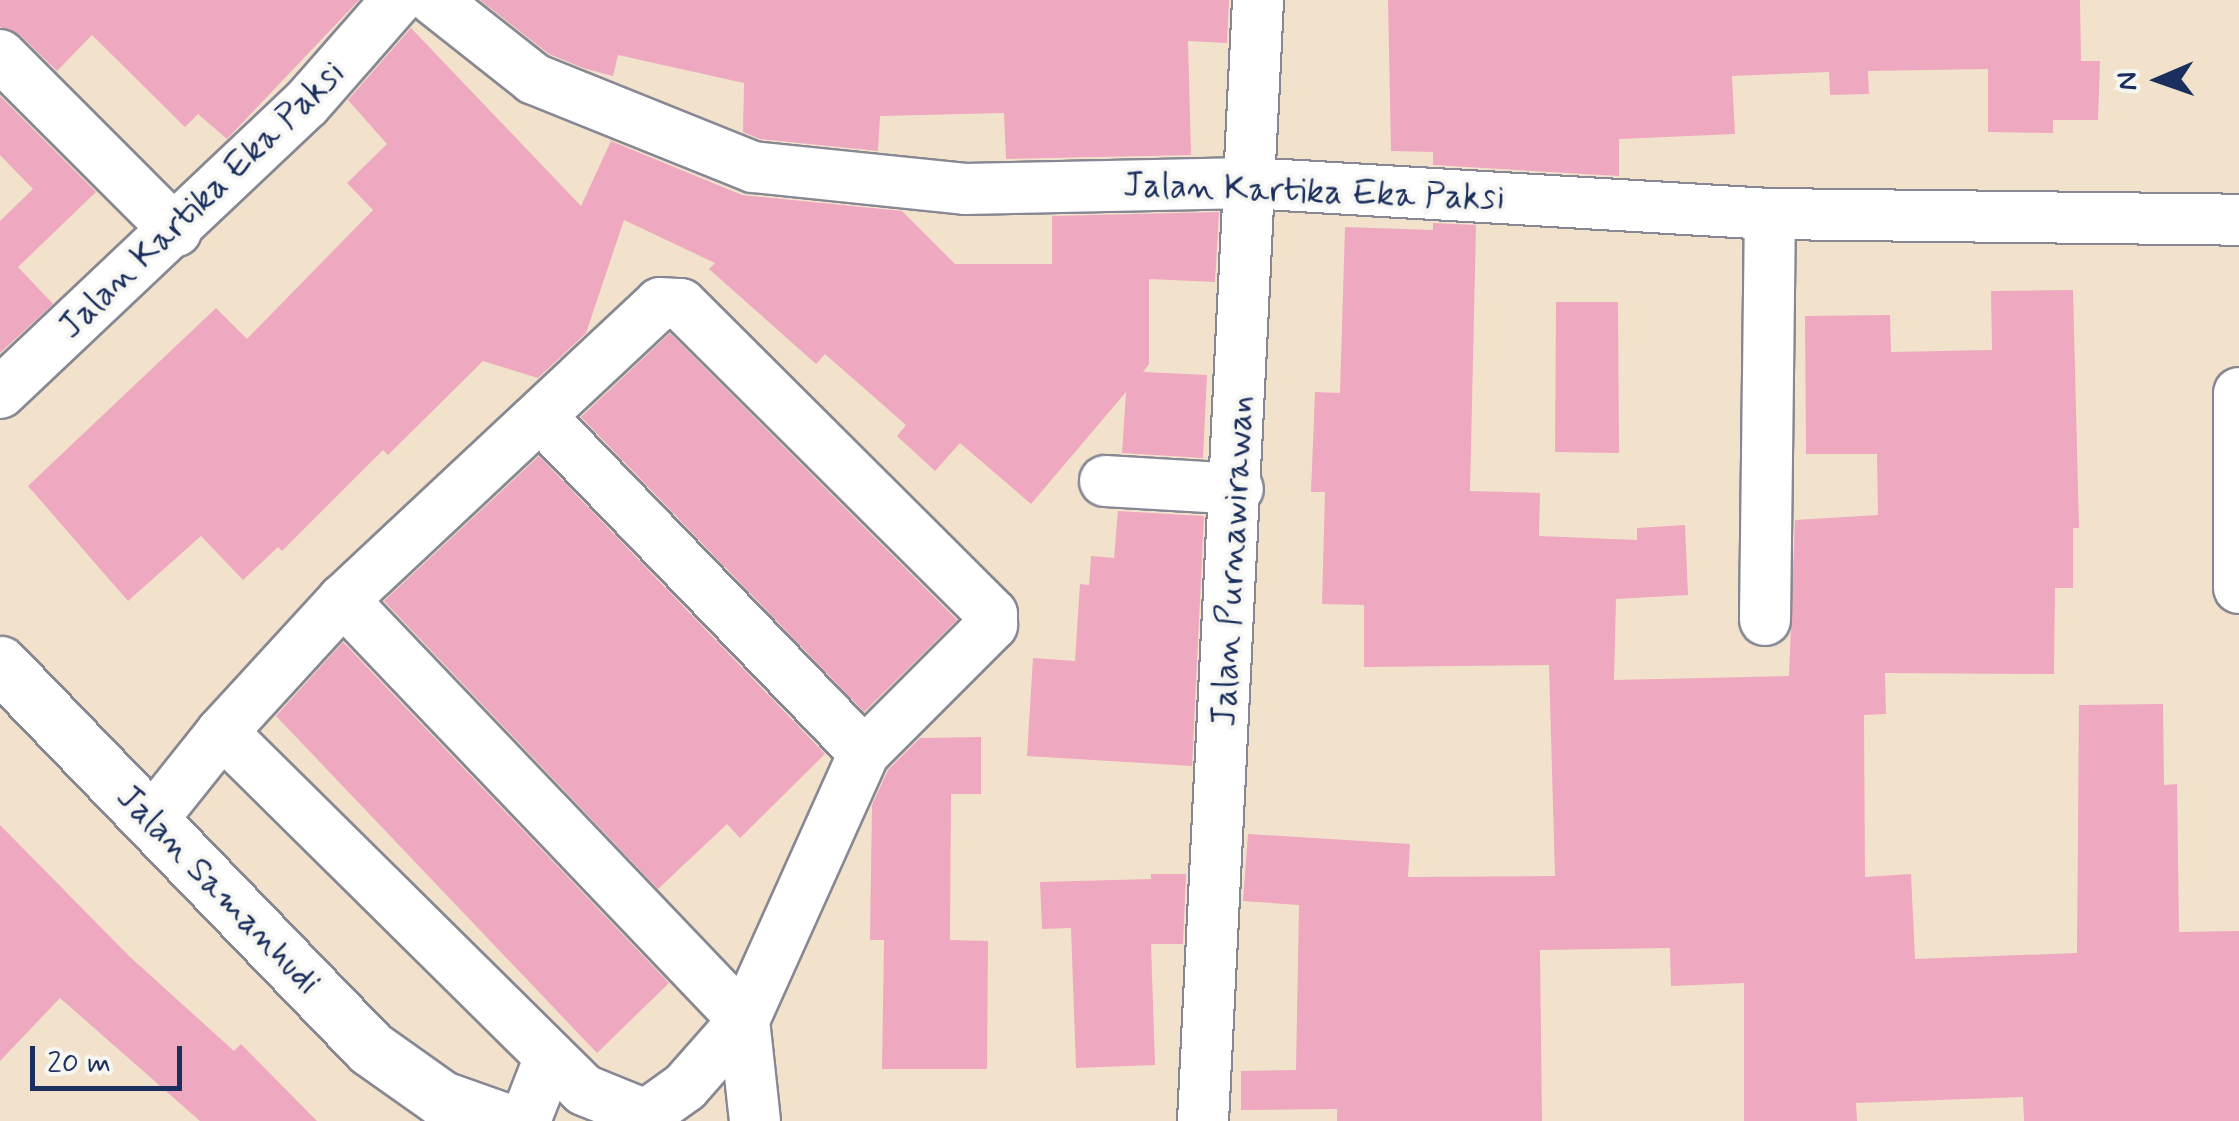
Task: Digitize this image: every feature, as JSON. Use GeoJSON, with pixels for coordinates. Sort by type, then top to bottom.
{"type":"FeatureCollection","features":[{"type":"Feature","properties":{"kind":"street","name":"Jalan Kartika Eka Paksi"},"geometry":{"type":"LineString","coordinates":[[0,393],[176,232],[306,104],[397,0]]}},
{"type":"Feature","properties":{"kind":"street","name":"Jalan Kartika Eka Paksi"},"geometry":{"type":"LineString","coordinates":[[434,0],[534,79],[753,167],[965,190],[1249,183],[1770,214],[2239,220]]}},
{"type":"Feature","properties":{"kind":"street","name":"Jalan Purnawirawan"},"geometry":{"type":"LineString","coordinates":[[1203,1121],[1238,489],[1258,0]]}},
{"type":"Feature","properties":{"kind":"street"},"geometry":{"type":"LineString","coordinates":[[0,55],[176,232]]}},
{"type":"Feature","properties":{"kind":"street"},"geometry":{"type":"LineString","coordinates":[[1765,620],[1770,214]]}},
{"type":"Feature","properties":{"kind":"street"},"geometry":{"type":"LineString","coordinates":[[151,821],[222,732],[344,600],[660,303],[681,304],[988,606],[992,626],[864,754],[744,1020],[685,1087],[646,1116],[584,1090],[222,732]]}},
{"type":"Feature","properties":{"kind":"street"},"geometry":{"type":"LineString","coordinates":[[2239,393],[2239,588]]}},
{"type":"Feature","properties":{"kind":"street"},"geometry":{"type":"LineString","coordinates":[[542,418],[864,754]]}},
{"type":"Feature","properties":{"kind":"street"},"geometry":{"type":"LineString","coordinates":[[1105,481],[1238,489]]}},
{"type":"Feature","properties":{"kind":"street"},"geometry":{"type":"LineString","coordinates":[[344,600],[744,1020],[755,1121]]}},
{"type":"Feature","properties":{"kind":"street","name":"Jalan Samanhudi"},"geometry":{"type":"LineString","coordinates":[[0,664],[370,1048],[442,1099],[504,1121]]}},
{"type":"Feature","properties":{"kind":"street"},"geometry":{"type":"LineString","coordinates":[[525,1121],[550,1056]]}},
{"type":"Feature","properties":{"kind":"building"},"geometry":{"type":"Polygon","coordinates":[[[0,0],[359,0],[227,139],[198,114],[185,127],[92,35],[57,71],[20,35],[0,27],[0,0]]]}},
{"type":"Feature","properties":{"kind":"building"},"geometry":{"type":"Polygon","coordinates":[[[480,0],[1229,0],[1227,43],[1188,41],[1191,155],[1006,159],[1004,113],[880,116],[878,151],[760,139],[743,132],[744,83],[618,55],[613,76],[583,68],[549,54],[480,0]]]}},
{"type":"Feature","properties":{"kind":"building"},"geometry":{"type":"Polygon","coordinates":[[[1388,0],[2080,0],[2081,61],[2100,61],[2098,120],[2053,120],[2053,133],[1988,132],[1988,69],[1868,71],[1869,94],[1830,95],[1829,72],[1732,76],[1735,134],[1619,139],[1619,176],[1433,165],[1433,152],[1391,151],[1388,0]]]}},
{"type":"Feature","properties":{"kind":"building"},"geometry":{"type":"Polygon","coordinates":[[[411,28],[581,206],[611,141],[742,195],[902,211],[955,264],[1052,264],[1052,216],[1219,212],[1215,282],[1149,279],[1149,364],[1143,372],[1207,375],[1203,458],[1122,453],[1126,392],[1031,504],[960,443],[935,471],[897,436],[906,425],[825,354],[816,364],[709,269],[715,263],[624,220],[586,333],[538,378],[483,361],[388,455],[383,450],[282,551],[278,547],[243,580],[201,536],[128,601],[28,486],[216,308],[247,339],[373,210],[347,183],[387,144],[348,100],[411,28]]]}},
{"type":"Feature","properties":{"kind":"building"},"geometry":{"type":"Polygon","coordinates":[[[0,96],[96,192],[18,267],[53,304],[0,353],[0,221],[33,189],[0,155],[0,96]]]}},
{"type":"Feature","properties":{"kind":"building"},"geometry":{"type":"Polygon","coordinates":[[[1433,223],[1476,225],[1470,491],[1540,493],[1539,536],[1637,540],[1637,528],[1685,525],[1688,595],[1616,599],[1614,680],[1789,676],[1795,520],[1878,515],[1877,454],[1806,454],[1805,316],[1890,315],[1891,352],[1992,350],[1991,291],[2073,290],[2079,528],[2073,528],[2073,588],[2055,588],[2054,674],[1885,673],[1886,714],[1864,715],[1865,877],[1911,874],[1915,959],[2077,953],[2079,705],[2163,704],[2164,785],[2177,784],[2179,932],[2239,931],[2239,1121],[2024,1121],[2023,1097],[1856,1103],[1857,1121],[1744,1121],[1744,983],[1671,986],[1670,948],[1540,950],[1542,1121],[1337,1121],[1337,1109],[1241,1110],[1241,1071],[1296,1070],[1299,905],[1243,901],[1248,834],[1410,844],[1408,877],[1555,876],[1549,665],[1364,667],[1364,605],[1322,604],[1325,492],[1311,492],[1315,392],[1340,393],[1345,227],[1433,230],[1433,223]]]}},
{"type":"Feature","properties":{"kind":"building"},"geometry":{"type":"Polygon","coordinates":[[[1556,302],[1618,302],[1619,453],[1555,452],[1556,302]]]}},
{"type":"Feature","properties":{"kind":"building"},"geometry":{"type":"Polygon","coordinates":[[[670,333],[957,620],[864,712],[581,417],[670,333]]]}},
{"type":"Feature","properties":{"kind":"building"},"geometry":{"type":"Polygon","coordinates":[[[539,456],[825,754],[740,838],[727,824],[658,889],[384,601],[539,456]]]}},
{"type":"Feature","properties":{"kind":"building"},"geometry":{"type":"Polygon","coordinates":[[[1118,511],[1204,516],[1192,766],[1027,756],[1033,658],[1075,661],[1080,584],[1089,585],[1091,556],[1114,558],[1118,511]]]}},
{"type":"Feature","properties":{"kind":"building"},"geometry":{"type":"Polygon","coordinates":[[[343,642],[669,983],[597,1053],[276,716],[343,642]]]}},
{"type":"Feature","properties":{"kind":"building"},"geometry":{"type":"Polygon","coordinates":[[[981,737],[981,794],[951,794],[950,940],[988,941],[987,1069],[882,1069],[884,940],[870,940],[872,805],[888,770],[920,738],[981,737]]]}},
{"type":"Feature","properties":{"kind":"building"},"geometry":{"type":"Polygon","coordinates":[[[0,825],[129,956],[234,1051],[241,1044],[317,1121],[200,1121],[60,998],[0,1061],[0,825]]]}},
{"type":"Feature","properties":{"kind":"building"},"geometry":{"type":"Polygon","coordinates":[[[1151,874],[1186,874],[1183,944],[1151,944],[1155,1065],[1076,1068],[1071,928],[1042,929],[1040,882],[1151,879],[1151,874]]]}}]}
